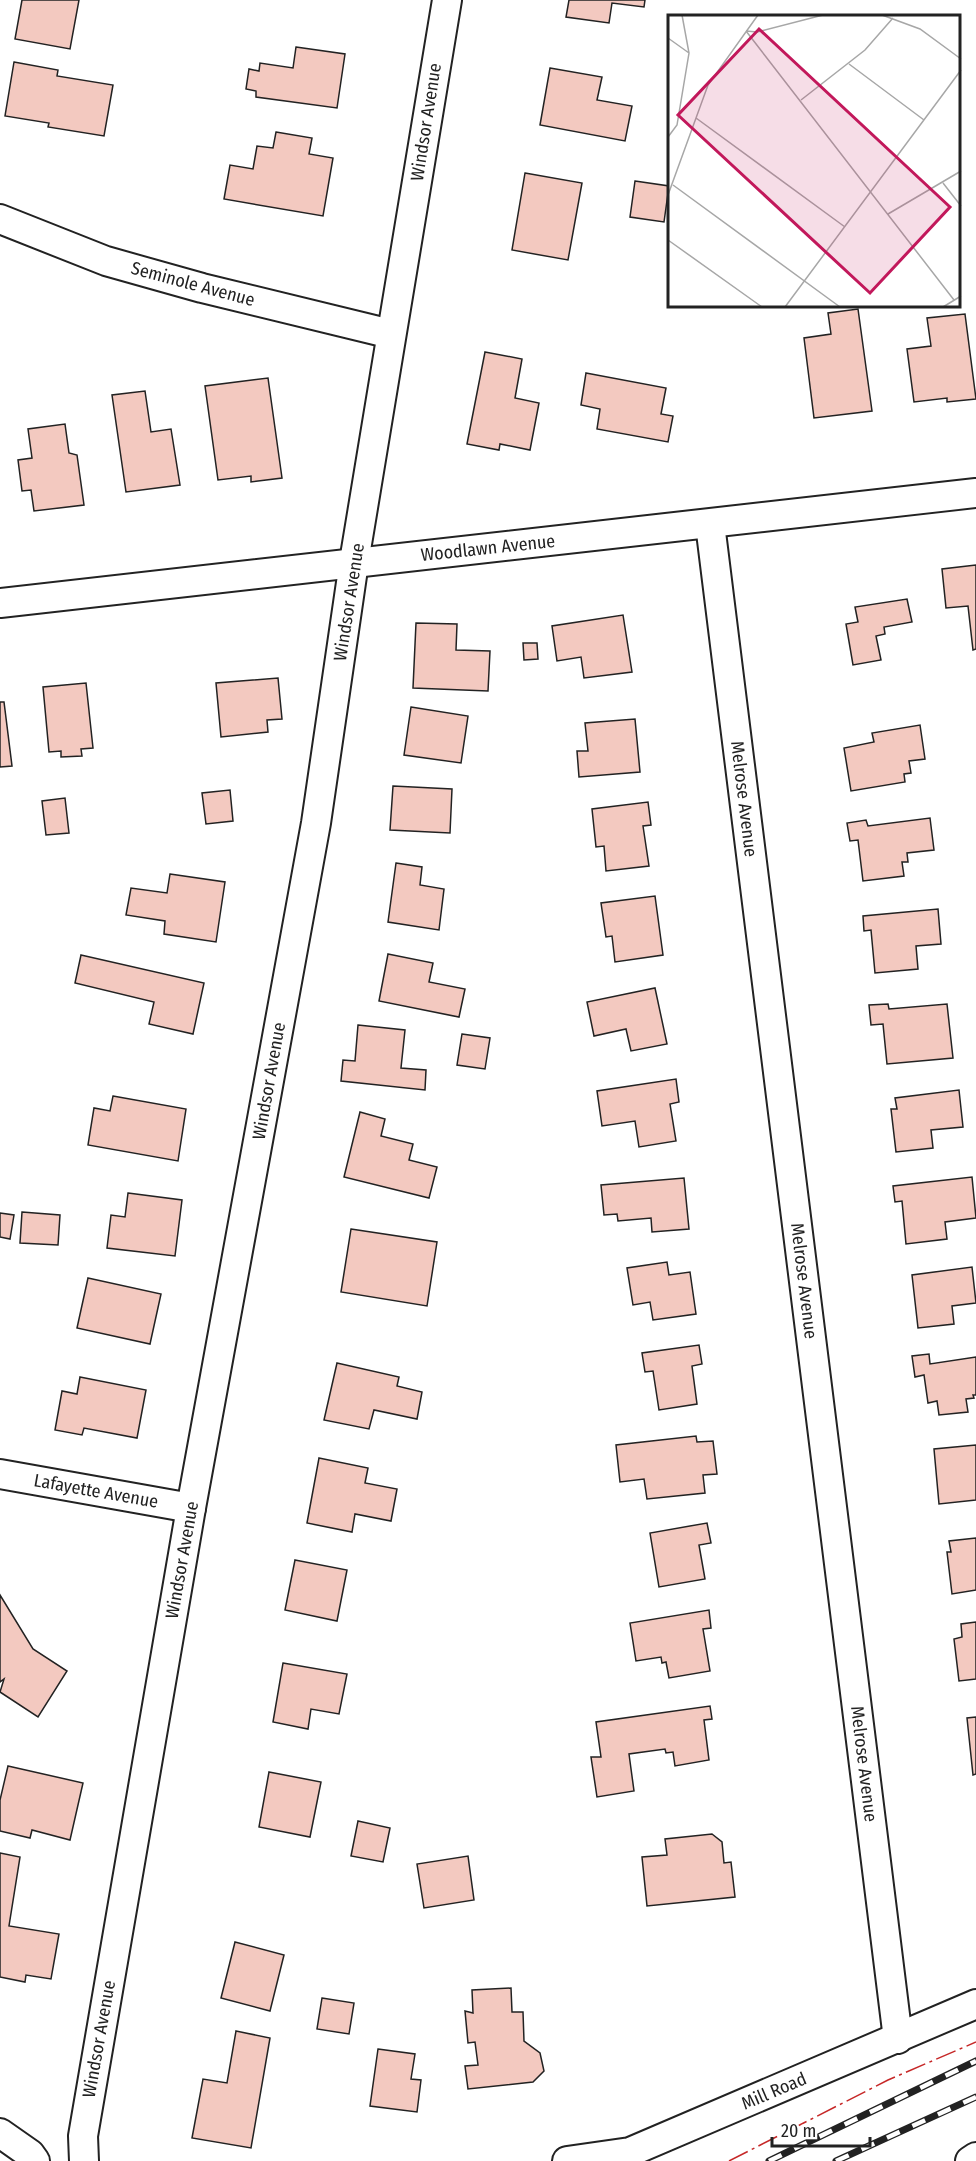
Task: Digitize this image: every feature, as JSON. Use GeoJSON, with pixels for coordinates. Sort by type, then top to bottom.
{"type":"FeatureCollection","features":[{"type":"Feature","properties":{"kind":"street","name":"Windsor Avenue"},"geometry":{"type":"LineString","coordinates":[[84,2161],[83,2136],[191,1508],[316,824],[354,562],[447,0]]}},
{"type":"Feature","properties":{"kind":"street","name":"Seminole Avenue"},"geometry":{"type":"LineString","coordinates":[[0,219],[117,264],[202,288],[391,334]]}},
{"type":"Feature","properties":{"kind":"street","name":"Woodlawn Avenue"},"geometry":{"type":"LineString","coordinates":[[0,603],[976,493]]}},
{"type":"Feature","properties":{"kind":"street","name":"Melrose Avenue"},"geometry":{"type":"LineString","coordinates":[[710,524],[898,2038]]}},
{"type":"Feature","properties":{"kind":"street","name":"Lafayette Avenue"},"geometry":{"type":"LineString","coordinates":[[0,1474],[191,1508]]}},
{"type":"Feature","properties":{"kind":"street","name":"Mill Road"},"geometry":{"type":"LineString","coordinates":[[567,2161],[630,2152],[976,2004]]}},
{"type":"Feature","properties":{"kind":"street"},"geometry":{"type":"LineString","coordinates":[[0,2133],[30,2154],[35,2161]]}},
{"type":"Feature","properties":{"kind":"street"},"geometry":{"type":"LineString","coordinates":[[970,2161],[976,2157]]}},
{"type":"Feature","properties":{"kind":"building"},"geometry":{"type":"Polygon","coordinates":[[[22,0],[79,0],[70,49],[15,39],[22,0]]]}},
{"type":"Feature","properties":{"kind":"building"},"geometry":{"type":"Polygon","coordinates":[[[569,0],[645,0],[644,7],[612,3],[609,23],[566,17],[569,0]]]}},
{"type":"Feature","properties":{"kind":"building"},"geometry":{"type":"Polygon","coordinates":[[[296,47],[345,54],[337,108],[256,97],[256,91],[246,89],[249,69],[259,71],[260,63],[293,68],[296,47]]]}},
{"type":"Feature","properties":{"kind":"building"},"geometry":{"type":"Polygon","coordinates":[[[14,62],[58,70],[57,76],[113,85],[104,136],[48,127],[49,123],[5,116],[14,62]]]}},
{"type":"Feature","properties":{"kind":"building"},"geometry":{"type":"Polygon","coordinates":[[[550,68],[602,77],[597,100],[632,106],[625,141],[540,125],[550,68]]]}},
{"type":"Feature","properties":{"kind":"building"},"geometry":{"type":"Polygon","coordinates":[[[276,132],[312,138],[309,154],[333,158],[323,216],[224,199],[230,165],[253,169],[257,146],[273,148],[276,132]]]}},
{"type":"Feature","properties":{"kind":"building"},"geometry":{"type":"Polygon","coordinates":[[[525,173],[582,183],[568,260],[512,250],[525,173]]]}},
{"type":"Feature","properties":{"kind":"building"},"geometry":{"type":"Polygon","coordinates":[[[635,181],[668,186],[664,222],[630,217],[635,181]]]}},
{"type":"Feature","properties":{"kind":"building"},"geometry":{"type":"Polygon","coordinates":[[[858,309],[872,411],[814,418],[804,338],[831,334],[828,313],[858,309]]]}},
{"type":"Feature","properties":{"kind":"building"},"geometry":{"type":"Polygon","coordinates":[[[965,314],[976,399],[947,402],[947,398],[914,402],[907,349],[931,346],[927,318],[965,314]]]}},
{"type":"Feature","properties":{"kind":"building"},"geometry":{"type":"Polygon","coordinates":[[[485,352],[522,359],[515,398],[539,403],[530,450],[500,444],[499,450],[467,444],[485,352]]]}},
{"type":"Feature","properties":{"kind":"building"},"geometry":{"type":"Polygon","coordinates":[[[586,373],[666,388],[661,414],[673,416],[668,442],[597,429],[600,409],[581,405],[586,373]]]}},
{"type":"Feature","properties":{"kind":"building"},"geometry":{"type":"Polygon","coordinates":[[[268,378],[282,478],[251,482],[251,476],[218,480],[205,386],[268,378]]]}},
{"type":"Feature","properties":{"kind":"building"},"geometry":{"type":"Polygon","coordinates":[[[145,391],[151,432],[171,429],[180,485],[126,492],[112,395],[145,391]]]}},
{"type":"Feature","properties":{"kind":"building"},"geometry":{"type":"Polygon","coordinates":[[[65,424],[69,453],[77,455],[84,505],[34,511],[31,490],[22,491],[18,460],[32,458],[28,429],[65,424]]]}},
{"type":"Feature","properties":{"kind":"building"},"geometry":{"type":"Polygon","coordinates":[[[976,565],[976,649],[973,650],[968,606],[946,608],[942,569],[976,565]]]}},
{"type":"Feature","properties":{"kind":"building"},"geometry":{"type":"Polygon","coordinates":[[[907,599],[912,622],[884,627],[885,634],[876,636],[881,660],[853,665],[846,624],[858,622],[855,607],[907,599]]]}},
{"type":"Feature","properties":{"kind":"building"},"geometry":{"type":"Polygon","coordinates":[[[623,615],[632,672],[584,678],[581,657],[557,661],[552,626],[623,615]]]}},
{"type":"Feature","properties":{"kind":"building"},"geometry":{"type":"Polygon","coordinates":[[[416,623],[457,624],[456,650],[490,651],[488,691],[413,688],[416,623]]]}},
{"type":"Feature","properties":{"kind":"building"},"geometry":{"type":"Polygon","coordinates":[[[523,643],[537,643],[538,659],[524,660],[523,643]]]}},
{"type":"Feature","properties":{"kind":"building"},"geometry":{"type":"Polygon","coordinates":[[[278,678],[282,719],[267,720],[268,732],[221,737],[216,683],[278,678]]]}},
{"type":"Feature","properties":{"kind":"building"},"geometry":{"type":"Polygon","coordinates":[[[86,683],[93,748],[81,749],[82,756],[61,757],[61,751],[49,752],[43,687],[86,683]]]}},
{"type":"Feature","properties":{"kind":"building"},"geometry":{"type":"Polygon","coordinates":[[[0,702],[4,702],[12,766],[0,767],[0,702]]]}},
{"type":"Feature","properties":{"kind":"building"},"geometry":{"type":"Polygon","coordinates":[[[411,707],[468,716],[461,763],[404,755],[411,707]]]}},
{"type":"Feature","properties":{"kind":"building"},"geometry":{"type":"Polygon","coordinates":[[[635,719],[640,772],[579,777],[577,751],[588,751],[585,723],[635,719]]]}},
{"type":"Feature","properties":{"kind":"building"},"geometry":{"type":"Polygon","coordinates":[[[920,725],[925,759],[909,761],[911,773],[904,774],[905,782],[851,791],[844,748],[874,742],[872,733],[920,725]]]}},
{"type":"Feature","properties":{"kind":"building"},"geometry":{"type":"Polygon","coordinates":[[[393,786],[452,789],[450,833],[390,830],[393,786]]]}},
{"type":"Feature","properties":{"kind":"building"},"geometry":{"type":"Polygon","coordinates":[[[230,790],[233,821],[206,824],[202,793],[230,790]]]}},
{"type":"Feature","properties":{"kind":"building"},"geometry":{"type":"Polygon","coordinates":[[[65,798],[69,833],[46,835],[42,801],[65,798]]]}},
{"type":"Feature","properties":{"kind":"building"},"geometry":{"type":"Polygon","coordinates":[[[648,802],[651,825],[643,826],[649,866],[606,871],[604,846],[596,847],[592,809],[648,802]]]}},
{"type":"Feature","properties":{"kind":"building"},"geometry":{"type":"Polygon","coordinates":[[[930,818],[934,850],[907,853],[908,862],[902,862],[904,876],[863,881],[858,840],[850,841],[847,823],[866,820],[868,826],[930,818]]]}},
{"type":"Feature","properties":{"kind":"building"},"geometry":{"type":"Polygon","coordinates":[[[396,863],[422,867],[420,885],[444,889],[439,930],[388,922],[396,863]]]}},
{"type":"Feature","properties":{"kind":"building"},"geometry":{"type":"Polygon","coordinates":[[[170,874],[225,882],[216,942],[164,934],[165,921],[126,915],[131,888],[167,893],[170,874]]]}},
{"type":"Feature","properties":{"kind":"building"},"geometry":{"type":"Polygon","coordinates":[[[655,896],[663,955],[615,962],[612,936],[606,937],[601,903],[655,896]]]}},
{"type":"Feature","properties":{"kind":"building"},"geometry":{"type":"Polygon","coordinates":[[[938,909],[941,944],[916,946],[918,969],[875,973],[871,930],[864,931],[863,916],[938,909]]]}},
{"type":"Feature","properties":{"kind":"building"},"geometry":{"type":"Polygon","coordinates":[[[388,954],[433,963],[429,982],[465,989],[459,1017],[379,1001],[388,954]]]}},
{"type":"Feature","properties":{"kind":"building"},"geometry":{"type":"Polygon","coordinates":[[[81,955],[204,983],[193,1034],[149,1024],[154,1002],[75,983],[81,955]]]}},
{"type":"Feature","properties":{"kind":"building"},"geometry":{"type":"Polygon","coordinates":[[[655,988],[667,1044],[631,1051],[626,1029],[594,1036],[587,1002],[655,988]]]}},
{"type":"Feature","properties":{"kind":"building"},"geometry":{"type":"Polygon","coordinates":[[[888,1004],[889,1009],[947,1004],[953,1058],[887,1064],[883,1024],[871,1025],[869,1005],[888,1004]]]}},
{"type":"Feature","properties":{"kind":"building"},"geometry":{"type":"Polygon","coordinates":[[[358,1025],[405,1030],[401,1068],[426,1070],[425,1090],[341,1081],[343,1060],[355,1061],[358,1025]]]}},
{"type":"Feature","properties":{"kind":"building"},"geometry":{"type":"Polygon","coordinates":[[[462,1034],[490,1038],[485,1069],[457,1065],[462,1034]]]}},
{"type":"Feature","properties":{"kind":"building"},"geometry":{"type":"Polygon","coordinates":[[[676,1079],[679,1102],[670,1104],[676,1141],[639,1147],[635,1121],[602,1126],[597,1091],[676,1079]]]}},
{"type":"Feature","properties":{"kind":"building"},"geometry":{"type":"Polygon","coordinates":[[[959,1090],[963,1127],[931,1130],[933,1148],[896,1152],[891,1109],[897,1109],[895,1098],[959,1090]]]}},
{"type":"Feature","properties":{"kind":"building"},"geometry":{"type":"Polygon","coordinates":[[[113,1096],[186,1109],[178,1161],[88,1145],[94,1108],[110,1111],[113,1096]]]}},
{"type":"Feature","properties":{"kind":"building"},"geometry":{"type":"Polygon","coordinates":[[[360,1112],[385,1119],[381,1136],[413,1144],[409,1160],[437,1167],[429,1198],[344,1177],[360,1112]]]}},
{"type":"Feature","properties":{"kind":"building"},"geometry":{"type":"Polygon","coordinates":[[[972,1177],[976,1218],[945,1222],[947,1239],[906,1244],[902,1201],[895,1202],[893,1186],[972,1177]]]}},
{"type":"Feature","properties":{"kind":"building"},"geometry":{"type":"Polygon","coordinates":[[[684,1178],[689,1229],[652,1232],[651,1218],[618,1221],[617,1214],[604,1215],[601,1185],[684,1178]]]}},
{"type":"Feature","properties":{"kind":"building"},"geometry":{"type":"Polygon","coordinates":[[[128,1193],[182,1200],[175,1256],[107,1248],[111,1215],[125,1217],[128,1193]]]}},
{"type":"Feature","properties":{"kind":"building"},"geometry":{"type":"Polygon","coordinates":[[[22,1212],[60,1215],[58,1245],[20,1243],[22,1212]]]}},
{"type":"Feature","properties":{"kind":"building"},"geometry":{"type":"Polygon","coordinates":[[[0,1213],[14,1215],[10,1239],[0,1237],[0,1213]]]}},
{"type":"Feature","properties":{"kind":"building"},"geometry":{"type":"Polygon","coordinates":[[[351,1229],[437,1242],[427,1306],[341,1292],[351,1229]]]}},
{"type":"Feature","properties":{"kind":"building"},"geometry":{"type":"Polygon","coordinates":[[[667,1262],[669,1275],[690,1272],[696,1314],[653,1320],[650,1302],[633,1305],[627,1268],[667,1262]]]}},
{"type":"Feature","properties":{"kind":"building"},"geometry":{"type":"Polygon","coordinates":[[[972,1267],[976,1303],[952,1306],[954,1324],[918,1328],[912,1275],[972,1267]]]}},
{"type":"Feature","properties":{"kind":"building"},"geometry":{"type":"Polygon","coordinates":[[[88,1278],[161,1294],[150,1344],[77,1328],[88,1278]]]}},
{"type":"Feature","properties":{"kind":"building"},"geometry":{"type":"Polygon","coordinates":[[[699,1345],[702,1364],[692,1366],[697,1404],[659,1410],[653,1371],[645,1372],[642,1353],[699,1345]]]}},
{"type":"Feature","properties":{"kind":"building"},"geometry":{"type":"Polygon","coordinates":[[[929,1354],[930,1364],[976,1357],[976,1395],[973,1395],[974,1398],[966,1399],[968,1412],[939,1415],[937,1401],[928,1403],[924,1375],[915,1377],[912,1356],[929,1354]]]}},
{"type":"Feature","properties":{"kind":"building"},"geometry":{"type":"Polygon","coordinates":[[[337,1363],[399,1377],[397,1386],[422,1392],[417,1419],[374,1410],[369,1429],[324,1420],[337,1363]]]}},
{"type":"Feature","properties":{"kind":"building"},"geometry":{"type":"Polygon","coordinates":[[[80,1377],[146,1390],[137,1438],[84,1428],[82,1435],[55,1430],[62,1391],[77,1394],[80,1377]]]}},
{"type":"Feature","properties":{"kind":"building"},"geometry":{"type":"Polygon","coordinates":[[[696,1436],[697,1442],[713,1441],[717,1474],[703,1475],[705,1493],[647,1499],[644,1479],[620,1482],[616,1445],[696,1436]]]}},
{"type":"Feature","properties":{"kind":"building"},"geometry":{"type":"Polygon","coordinates":[[[976,1445],[976,1500],[939,1504],[934,1449],[976,1445]]]}},
{"type":"Feature","properties":{"kind":"building"},"geometry":{"type":"Polygon","coordinates":[[[319,1458],[368,1468],[365,1483],[397,1489],[391,1521],[355,1514],[352,1532],[307,1523],[319,1458]]]}},
{"type":"Feature","properties":{"kind":"building"},"geometry":{"type":"Polygon","coordinates":[[[707,1523],[711,1543],[699,1545],[705,1579],[659,1587],[650,1533],[707,1523]]]}},
{"type":"Feature","properties":{"kind":"building"},"geometry":{"type":"Polygon","coordinates":[[[976,1538],[976,1590],[952,1594],[947,1552],[951,1552],[949,1541],[976,1538]]]}},
{"type":"Feature","properties":{"kind":"building"},"geometry":{"type":"Polygon","coordinates":[[[295,1560],[347,1570],[337,1621],[285,1610],[295,1560]]]}},
{"type":"Feature","properties":{"kind":"building"},"geometry":{"type":"Polygon","coordinates":[[[0,1595],[33,1649],[67,1671],[38,1717],[0,1692],[4,1679],[0,1682],[0,1595]]]}},
{"type":"Feature","properties":{"kind":"building"},"geometry":{"type":"Polygon","coordinates":[[[709,1610],[711,1628],[703,1629],[710,1671],[669,1678],[666,1662],[662,1663],[661,1657],[636,1661],[630,1623],[709,1610]]]}},
{"type":"Feature","properties":{"kind":"building"},"geometry":{"type":"Polygon","coordinates":[[[976,1622],[976,1679],[959,1681],[954,1639],[962,1637],[961,1624],[976,1622]]]}},
{"type":"Feature","properties":{"kind":"building"},"geometry":{"type":"Polygon","coordinates":[[[283,1663],[347,1674],[339,1714],[311,1709],[308,1729],[273,1722],[283,1663]]]}},
{"type":"Feature","properties":{"kind":"building"},"geometry":{"type":"Polygon","coordinates":[[[710,1706],[712,1719],[704,1720],[709,1760],[675,1766],[673,1752],[666,1753],[665,1749],[629,1754],[634,1791],[597,1797],[591,1757],[601,1757],[596,1722],[710,1706]]]}},
{"type":"Feature","properties":{"kind":"building"},"geometry":{"type":"Polygon","coordinates":[[[976,1717],[976,1774],[973,1775],[967,1718],[976,1717]]]}},
{"type":"Feature","properties":{"kind":"building"},"geometry":{"type":"Polygon","coordinates":[[[8,1766],[83,1783],[70,1840],[32,1830],[30,1838],[0,1831],[0,1800],[8,1766]]]}},
{"type":"Feature","properties":{"kind":"building"},"geometry":{"type":"Polygon","coordinates":[[[269,1772],[321,1782],[310,1837],[259,1827],[269,1772]]]}},
{"type":"Feature","properties":{"kind":"building"},"geometry":{"type":"Polygon","coordinates":[[[358,1821],[390,1828],[383,1862],[351,1856],[358,1821]]]}},
{"type":"Feature","properties":{"kind":"building"},"geometry":{"type":"Polygon","coordinates":[[[712,1834],[722,1842],[724,1863],[731,1862],[735,1897],[647,1906],[642,1857],[667,1855],[665,1839],[712,1834]]]}},
{"type":"Feature","properties":{"kind":"building"},"geometry":{"type":"Polygon","coordinates":[[[0,1853],[20,1857],[9,1926],[59,1934],[51,1979],[26,1975],[25,1982],[0,1977],[0,1853]]]}},
{"type":"Feature","properties":{"kind":"building"},"geometry":{"type":"Polygon","coordinates":[[[468,1856],[474,1900],[424,1908],[417,1864],[468,1856]]]}},
{"type":"Feature","properties":{"kind":"building"},"geometry":{"type":"Polygon","coordinates":[[[235,1942],[284,1955],[270,2011],[221,1998],[235,1942]]]}},
{"type":"Feature","properties":{"kind":"building"},"geometry":{"type":"Polygon","coordinates":[[[511,1988],[512,2012],[523,2012],[524,2041],[540,2053],[544,2071],[533,2082],[468,2089],[465,2066],[478,2065],[475,2042],[468,2043],[465,2011],[473,2013],[472,1990],[511,1988]]]}},
{"type":"Feature","properties":{"kind":"building"},"geometry":{"type":"Polygon","coordinates":[[[322,1998],[354,2003],[349,2034],[317,2029],[322,1998]]]}},
{"type":"Feature","properties":{"kind":"building"},"geometry":{"type":"Polygon","coordinates":[[[236,2031],[270,2038],[251,2148],[192,2138],[203,2079],[227,2083],[236,2031]]]}},
{"type":"Feature","properties":{"kind":"building"},"geometry":{"type":"Polygon","coordinates":[[[378,2049],[415,2054],[411,2079],[421,2080],[417,2112],[370,2106],[378,2049]]]}},
{"type":"Feature","properties":{"kind":"railway"},"geometry":{"type":"LineString","coordinates":[[769,2161],[976,2061]]}},
{"type":"Feature","properties":{"kind":"railway"},"geometry":{"type":"LineString","coordinates":[[836,2161],[976,2097]]}},
{"type":"Feature","properties":{"kind":"power"},"geometry":{"type":"LineString","coordinates":[[729,2161],[888,2080],[976,2042]]}}]}
